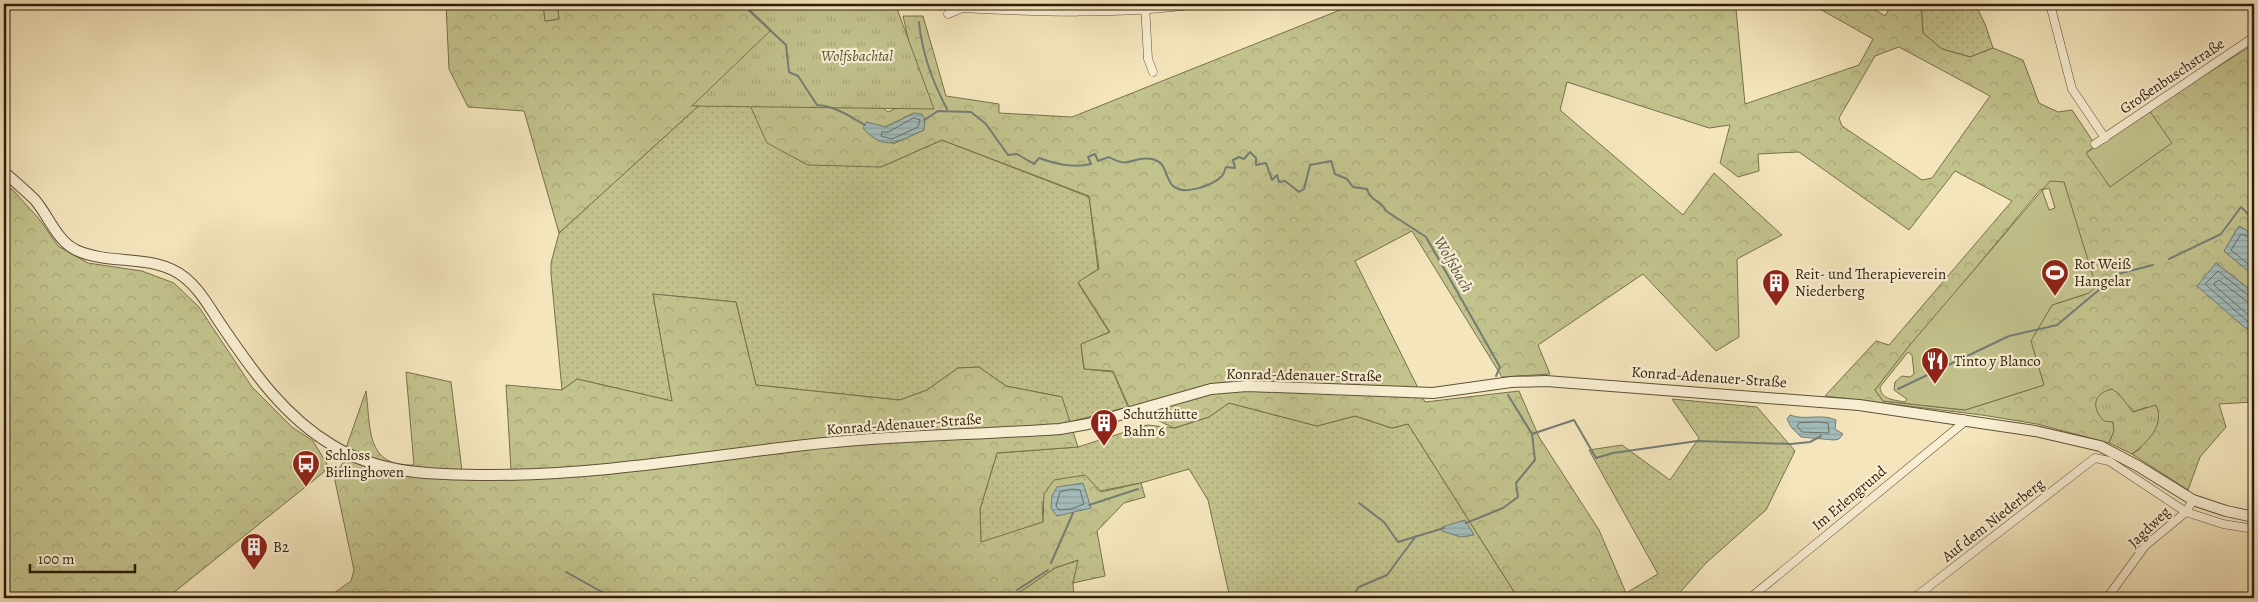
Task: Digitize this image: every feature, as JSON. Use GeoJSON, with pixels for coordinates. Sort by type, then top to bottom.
{"type":"FeatureCollection","features":[{"type":"Feature","properties":{"kind":"street"},"geometry":{"type":"LineString","coordinates":[[948,14],[962,8],[1009,7],[1076,12],[1198,4]]}},
{"type":"Feature","properties":{"kind":"street"},"geometry":{"type":"LineString","coordinates":[[2050,4],[2072,89],[2105,138]]}},
{"type":"Feature","properties":{"kind":"street"},"geometry":{"type":"LineString","coordinates":[[1145,7],[1148,58],[1153,72]]}},
{"type":"Feature","properties":{"kind":"street","name":"Großenbuschstraße"},"geometry":{"type":"LineString","coordinates":[[2096,144],[2254,37]]}},
{"type":"Feature","properties":{"kind":"street","name":"Konrad-Adenauer-Straße"},"geometry":{"type":"LineString","coordinates":[[4,172],[34,200],[65,242],[77,250],[100,256],[161,265],[183,276],[203,298],[274,397],[305,427],[342,451],[370,463],[403,471],[449,475],[526,476],[594,471],[806,445],[1060,429],[1088,424],[1186,394],[1247,386],[1433,392],[1511,382],[1546,381],[1796,399],[1963,419],[2044,433],[2100,446],[2131,462],[2193,500],[2226,511],[2254,517]]}},
{"type":"Feature","properties":{"kind":"street","name":"Im Erlengrund"},"geometry":{"type":"LineString","coordinates":[[1750,598],[1962,424],[1963,419]]}},
{"type":"Feature","properties":{"kind":"street","name":"Auf dem Niederberg"},"geometry":{"type":"LineString","coordinates":[[1914,598],[2095,458],[2109,461],[2186,512]]}},
{"type":"Feature","properties":{"kind":"street","name":"Jagdweg"},"geometry":{"type":"LineString","coordinates":[[2107,598],[2145,546],[2186,512],[2193,500]]}},
{"type":"Feature","properties":{"kind":"street"},"geometry":{"type":"LineString","coordinates":[[2186,512],[2223,524],[2254,529]]}},
{"type":"Feature","properties":{"kind":"green space"},"geometry":{"type":"Polygon","coordinates":[[[446,4],[543,4],[546,21],[559,19],[557,4],[820,4],[829,66],[888,112],[921,96],[903,16],[923,16],[946,96],[999,104],[999,113],[1072,117],[1355,4],[1717,4],[1736,9],[1745,104],[1859,65],[1873,39],[1811,4],[1865,4],[1885,16],[1892,4],[1921,4],[1923,33],[1942,49],[1970,57],[1993,48],[2023,60],[2039,103],[2058,112],[2072,110],[2096,146],[2086,153],[2149,110],[2254,44],[2254,235],[2239,226],[2224,251],[2254,276],[2254,293],[2216,263],[2198,286],[2243,326],[2254,333],[2254,402],[2219,404],[2226,427],[2200,457],[2188,490],[2132,454],[2140,449],[2147,407],[2133,412],[2129,406],[2113,422],[2114,431],[2109,443],[2037,424],[1982,415],[1825,396],[1876,341],[1889,345],[2012,201],[1955,171],[1909,230],[1799,152],[1758,154],[1759,171],[1738,177],[1720,163],[1730,125],[1709,128],[1567,82],[1560,110],[1683,215],[1714,173],[1782,235],[1737,259],[1739,337],[1716,351],[1643,274],[1538,345],[1550,374],[1502,377],[1412,231],[1355,261],[1425,402],[1519,391],[1539,437],[1599,530],[1626,593],[1621,598],[1518,598],[1408,424],[1392,428],[1355,416],[1317,426],[1229,403],[1209,417],[1174,428],[1129,407],[1113,371],[1084,369],[1081,344],[1110,332],[1078,282],[1099,269],[1089,196],[942,140],[881,167],[808,165],[767,143],[749,103],[706,99],[559,233],[524,111],[468,107],[449,69],[446,4]],[[1899,47],[1875,56],[1839,118],[1842,126],[1922,180],[1932,178],[1990,96],[1899,47]],[[914,113],[885,127],[866,122],[893,144],[924,130],[914,113]],[[2064,182],[2040,190],[1875,390],[1883,401],[1965,410],[2044,385],[2030,341],[2052,305],[2089,293],[2064,182]]]}},
{"type":"Feature","properties":{"kind":"green space"},"geometry":{"type":"Polygon","coordinates":[[[543,4],[557,4],[559,19],[545,21],[543,4]]]}},
{"type":"Feature","properties":{"kind":"green space","name":"Wolfsbachtal"},"geometry":{"type":"Polygon","coordinates":[[[744,4],[898,4],[896,6],[934,109],[692,106],[771,30],[744,4]]]}},
{"type":"Feature","properties":{"kind":"green space"},"geometry":{"type":"Polygon","coordinates":[[[1921,4],[1975,4],[1985,24],[1993,48],[1970,57],[1942,49],[1923,33],[1921,4]]]}},
{"type":"Feature","properties":{"kind":"green space"},"geometry":{"type":"Polygon","coordinates":[[[706,99],[749,103],[881,167],[942,140],[1089,197],[1098,269],[1078,283],[1109,332],[1081,345],[1084,369],[1113,372],[1128,407],[1069,422],[1062,397],[1006,386],[979,367],[958,368],[927,390],[900,400],[756,385],[736,302],[653,294],[672,401],[577,379],[562,390],[551,274],[551,263],[559,233],[706,99]]]}},
{"type":"Feature","properties":{"kind":"green space"},"geometry":{"type":"Polygon","coordinates":[[[2149,110],[2172,143],[2110,187],[2086,153],[2149,110]]]}},
{"type":"Feature","properties":{"kind":"green space","name":"Rot Weiß Hangelar"},"geometry":{"type":"Polygon","coordinates":[[[2050,181],[2064,182],[2096,286],[2089,293],[2052,305],[2031,341],[2044,385],[1965,410],[1883,401],[1875,390],[1909,346],[2042,190],[2050,181]],[[2049,188],[2042,190],[2049,210],[2055,208],[2049,188]],[[1908,352],[1880,387],[1883,395],[1889,399],[1905,402],[1907,399],[1894,390],[1895,382],[1902,376],[1910,377],[1914,374],[1912,355],[1908,352]]]}},
{"type":"Feature","properties":{"kind":"green space"},"geometry":{"type":"Polygon","coordinates":[[[12,189],[40,220],[58,246],[88,263],[142,271],[174,283],[199,307],[252,387],[292,427],[313,441],[327,464],[324,472],[167,598],[4,598],[4,190],[12,189]]]}},
{"type":"Feature","properties":{"kind":"green space"},"geometry":{"type":"Polygon","coordinates":[[[653,294],[736,302],[756,385],[900,400],[927,390],[958,368],[979,367],[1006,386],[1062,397],[1078,447],[997,453],[980,509],[981,542],[1043,522],[1044,494],[1054,480],[1085,475],[1101,492],[1141,483],[1145,497],[1124,503],[1097,531],[1105,576],[1073,583],[1078,560],[1055,568],[1011,598],[327,598],[351,581],[354,570],[334,476],[351,451],[346,448],[366,391],[373,443],[387,459],[398,464],[414,465],[406,372],[451,382],[462,471],[511,470],[506,385],[562,390],[577,379],[672,401],[653,294]]]}},
{"type":"Feature","properties":{"kind":"green space"},"geometry":{"type":"Polygon","coordinates":[[[2112,389],[2119,394],[2133,412],[2156,405],[2158,412],[2157,426],[2144,444],[2132,454],[2109,443],[2114,431],[2113,422],[2104,421],[2097,411],[2096,402],[2098,397],[2112,389]]]}},
{"type":"Feature","properties":{"kind":"green space"},"geometry":{"type":"Polygon","coordinates":[[[1672,399],[1757,407],[1795,451],[1766,510],[1706,563],[1675,598],[1621,598],[1658,574],[1589,450],[1622,445],[1670,480],[1699,438],[1672,399]]]}},
{"type":"Feature","properties":{"kind":"green space"},"geometry":{"type":"Polygon","coordinates":[[[1229,403],[1317,426],[1355,416],[1392,428],[1408,424],[1518,598],[1230,598],[1208,500],[1189,469],[1141,483],[1042,502],[1043,522],[981,543],[980,509],[997,453],[1078,447],[1147,425],[1175,428],[1209,417],[1229,403]]]}},
{"type":"Feature","properties":{"kind":"green space"},"geometry":{"type":"Polygon","coordinates":[[[1079,560],[1073,583],[1074,598],[1011,598],[1055,568],[1079,560]]]}},
{"type":"Feature","properties":{"kind":"water"},"geometry":{"type":"Polygon","coordinates":[[[914,113],[922,114],[925,119],[924,130],[899,141],[885,143],[871,136],[863,128],[866,122],[886,127],[914,113]]]}},
{"type":"Feature","properties":{"kind":"water"},"geometry":{"type":"Polygon","coordinates":[[[2239,226],[2254,235],[2254,276],[2224,251],[2239,226]]]}},
{"type":"Feature","properties":{"kind":"water"},"geometry":{"type":"Polygon","coordinates":[[[2216,263],[2254,293],[2254,333],[2243,326],[2197,286],[2216,263]]]}},
{"type":"Feature","properties":{"kind":"water"},"geometry":{"type":"Polygon","coordinates":[[[1790,415],[1796,417],[1825,417],[1836,420],[1835,429],[1843,434],[1839,439],[1834,440],[1801,437],[1791,427],[1787,419],[1790,415]]]}},
{"type":"Feature","properties":{"kind":"water"},"geometry":{"type":"Polygon","coordinates":[[[1083,483],[1091,508],[1057,516],[1051,508],[1052,496],[1057,487],[1083,483]]]}},
{"type":"Feature","properties":{"kind":"water"},"geometry":{"type":"Polygon","coordinates":[[[1465,520],[1474,535],[1461,537],[1442,531],[1442,527],[1465,520]]]}},
{"type":"Feature","properties":{"kind":"waterway","name":"Wolfsbach"},"geometry":{"type":"LineString","coordinates":[[742,4],[786,45],[789,72],[798,76],[817,105],[836,109],[865,125]]}},
{"type":"Feature","properties":{"kind":"waterway"},"geometry":{"type":"LineString","coordinates":[[919,22],[929,67],[947,109]]}},
{"type":"Feature","properties":{"kind":"waterway","name":"Wolfsbach"},"geometry":{"type":"LineString","coordinates":[[924,120],[938,111],[971,112],[986,124],[1008,155],[1017,154],[1034,164],[1039,158],[1065,165],[1085,165],[1091,164],[1088,157],[1095,154],[1098,161],[1109,157],[1122,162],[1145,158],[1152,159],[1163,166],[1172,185],[1183,190],[1190,190],[1212,183],[1224,174],[1226,167],[1235,168],[1233,160],[1239,157],[1244,159],[1250,152],[1256,158],[1256,165],[1266,163],[1272,180],[1277,175],[1279,182],[1285,181],[1299,192],[1304,189],[1310,165],[1331,161],[1335,174],[1347,179],[1353,187],[1367,189],[1368,193],[1386,211],[1426,237],[1500,367],[1496,376]]}},
{"type":"Feature","properties":{"kind":"waterway","name":"Wolfsbach"},"geometry":{"type":"LineString","coordinates":[[2169,259],[2221,234],[2241,207],[2254,220]]}},
{"type":"Feature","properties":{"kind":"waterway","name":"Wolfsbach"},"geometry":{"type":"LineString","coordinates":[[1898,389],[2009,336],[2057,325],[2118,274],[2153,265]]}},
{"type":"Feature","properties":{"kind":"waterway","name":"Wolfsbach"},"geometry":{"type":"LineString","coordinates":[[1508,395],[1532,434],[1574,420],[1596,458],[1613,453],[1697,441],[1791,444],[1810,442],[1821,436]]}},
{"type":"Feature","properties":{"kind":"waterway"},"geometry":{"type":"LineString","coordinates":[[1466,523],[1503,508],[1518,497],[1516,483],[1535,460],[1532,434]]}},
{"type":"Feature","properties":{"kind":"waterway"},"geometry":{"type":"LineString","coordinates":[[1089,505],[1138,489]]}},
{"type":"Feature","properties":{"kind":"waterway"},"geometry":{"type":"LineString","coordinates":[[1359,503],[1384,522],[1398,542],[1444,528]]}},
{"type":"Feature","properties":{"kind":"waterway"},"geometry":{"type":"LineString","coordinates":[[1051,563],[1073,513]]}},
{"type":"Feature","properties":{"kind":"waterway"},"geometry":{"type":"LineString","coordinates":[[1351,598],[1359,587],[1387,575],[1416,536]]}},
{"type":"Feature","properties":{"kind":"waterway"},"geometry":{"type":"LineString","coordinates":[[1017,590],[1048,570]]}},
{"type":"Feature","properties":{"kind":"waterway"},"geometry":{"type":"LineString","coordinates":[[566,572],[602,592],[609,598]]}},
{"type":"Feature","properties":{"kind":"waterway"},"geometry":{"type":"LineString","coordinates":[[1003,598],[1011,593]]}},
{"type":"Feature","properties":{"kind":"place","name":"Rot Weiß Hangelar"},"geometry":{"type":"Point","coordinates":[2055,297]}},
{"type":"Feature","properties":{"kind":"place","name":"Reit- und Therapieverein Niederberg"},"geometry":{"type":"Point","coordinates":[1776,307]}},
{"type":"Feature","properties":{"kind":"place","name":"Tinto y Blanco"},"geometry":{"type":"Point","coordinates":[1935,385]}},
{"type":"Feature","properties":{"kind":"place","name":"Schutzhütte Bahn 6"},"geometry":{"type":"Point","coordinates":[1104,447]}},
{"type":"Feature","properties":{"kind":"place","name":"Schloss Birlinghoven"},"geometry":{"type":"Point","coordinates":[306,488]}},
{"type":"Feature","properties":{"kind":"place","name":"B2"},"geometry":{"type":"Point","coordinates":[254,571]}}]}
